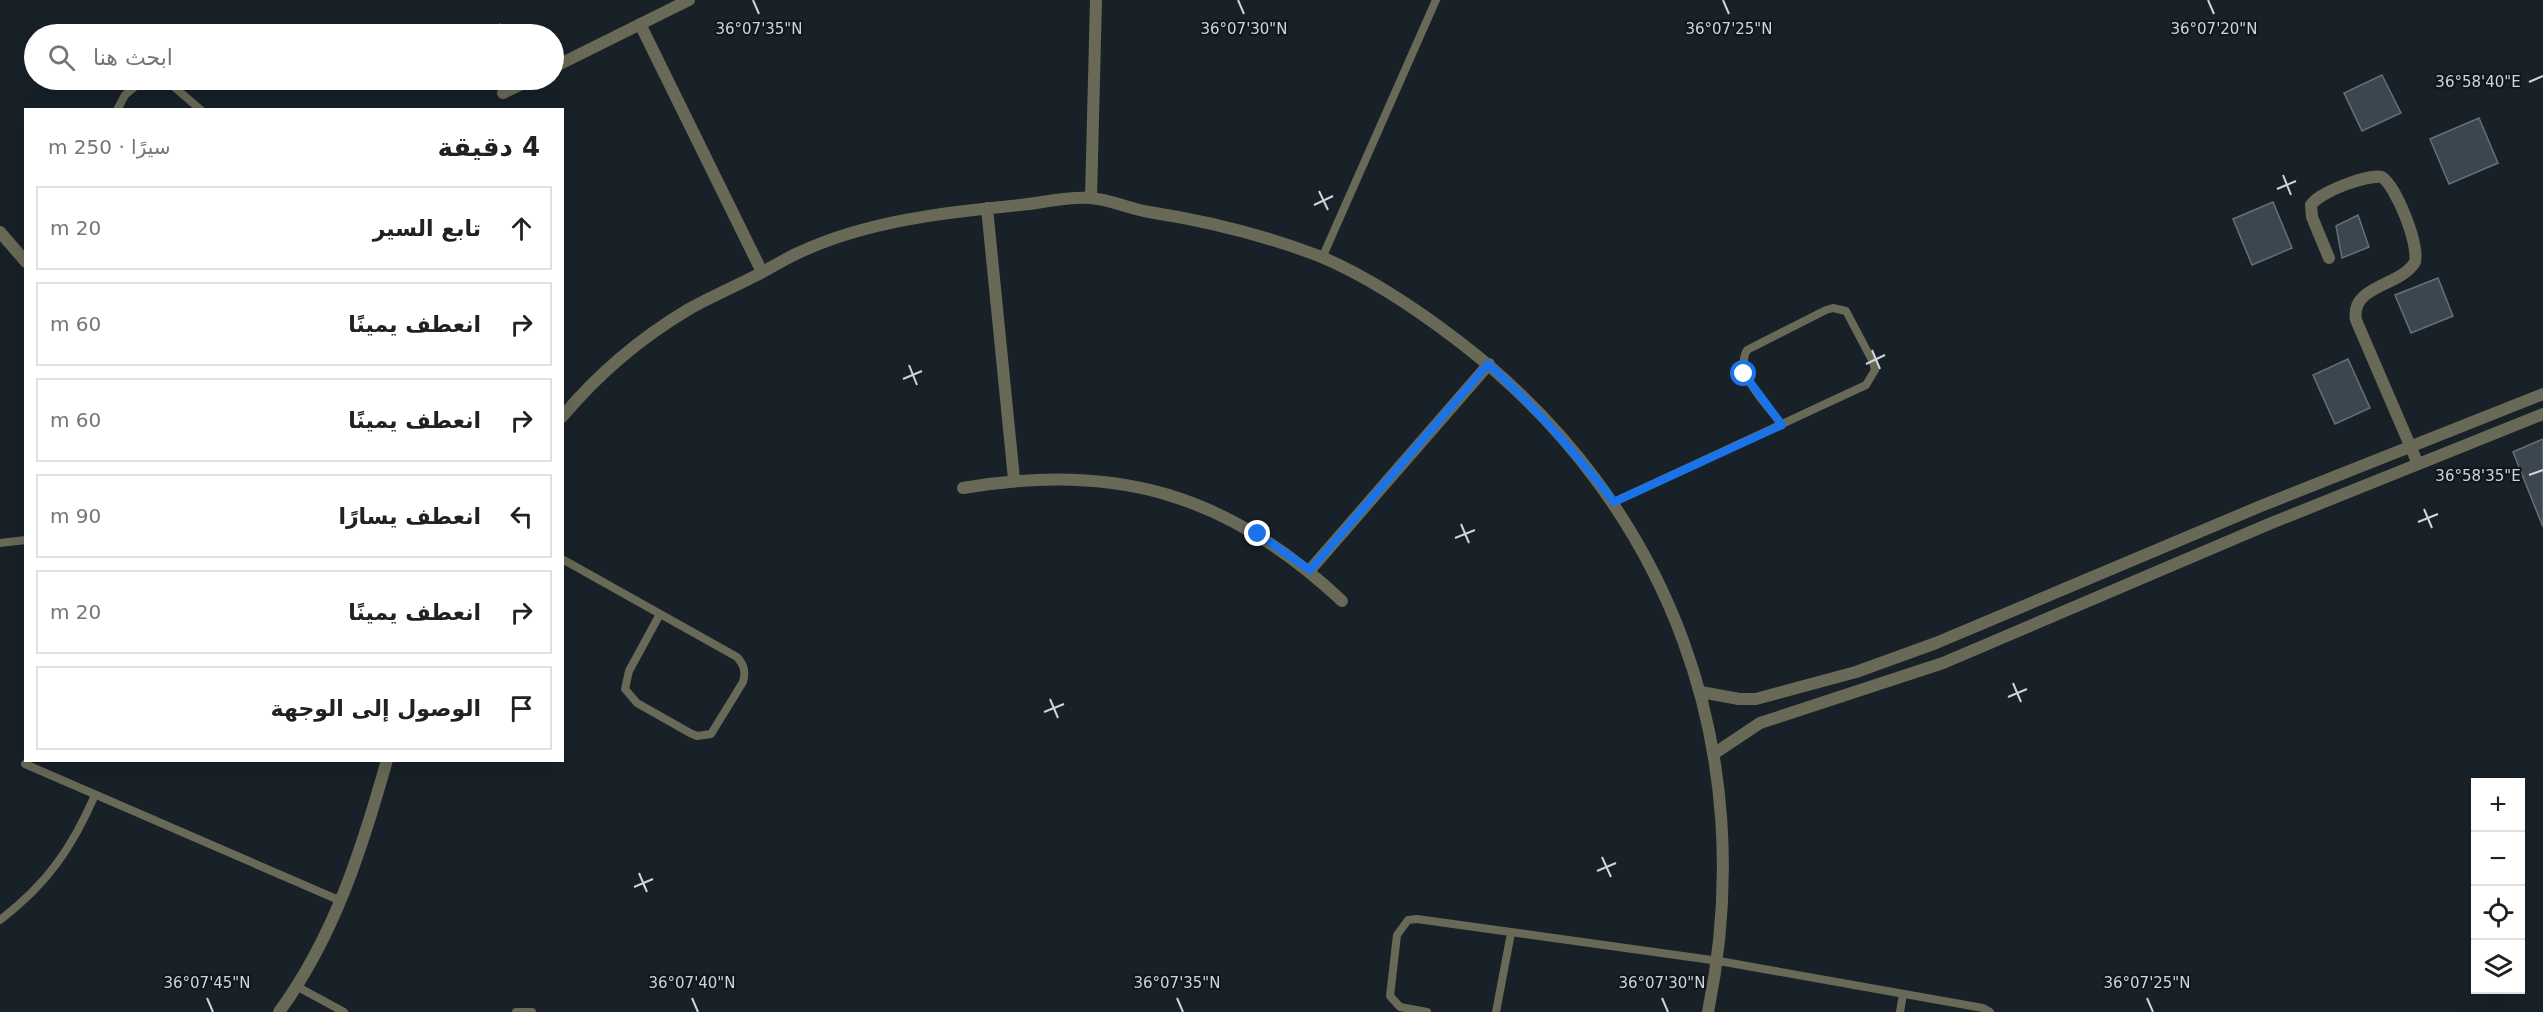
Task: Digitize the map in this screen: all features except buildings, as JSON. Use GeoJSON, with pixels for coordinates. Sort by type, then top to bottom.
{"type":"FeatureCollection","features":[{"type":"Feature","properties":{"kind":"street"},"geometry":{"type":"LineString","coordinates":[[564,62],[688,0]]}},
{"type":"Feature","properties":{"kind":"street"},"geometry":{"type":"LineString","coordinates":[[1091,198],[1096,0]]}},
{"type":"Feature","properties":{"kind":"street"},"geometry":{"type":"LineString","coordinates":[[640,24],[762,272]]}},
{"type":"Feature","properties":{"kind":"street"},"geometry":{"type":"LineString","coordinates":[[503,93],[509,90]]}},
{"type":"Feature","properties":{"kind":"street"},"geometry":{"type":"LineString","coordinates":[[2329,258],[2312,217],[2311,204],[2321,196],[2367,177],[2382,177],[2392,188],[2416,244],[2415,262],[2403,275],[2362,296],[2354,312],[2418,464]]}},
{"type":"Feature","properties":{"kind":"street"},"geometry":{"type":"LineString","coordinates":[[564,415],[587,387],[636,346],[687,310],[800,252],[861,231],[923,217],[1091,198],[1135,210],[1199,220],[1261,236],[1322,258],[1390,294],[1436,324],[1488,364],[1535,407],[1577,453],[1614,502],[1664,595],[1685,643],[1701,693],[1715,753],[1723,823],[1724,892],[1719,961],[1708,1012]]}},
{"type":"Feature","properties":{"kind":"street"},"geometry":{"type":"LineString","coordinates":[[987,208],[1014,479]]}},
{"type":"Feature","properties":{"kind":"street"},"geometry":{"type":"LineString","coordinates":[[0,232],[24,260]]}},
{"type":"Feature","properties":{"kind":"street"},"geometry":{"type":"LineString","coordinates":[[1310,570],[1488,364]]}},
{"type":"Feature","properties":{"kind":"street"},"geometry":{"type":"LineString","coordinates":[[1701,693],[1739,699],[1756,699],[1815,684],[1936,643],[2261,506],[2543,394]]}},
{"type":"Feature","properties":{"kind":"street"},"geometry":{"type":"LineString","coordinates":[[1715,753],[1760,723],[1942,663],[2269,524],[2543,414]]}},
{"type":"Feature","properties":{"kind":"street"},"geometry":{"type":"LineString","coordinates":[[963,488],[1014,479],[1077,478],[1150,490],[1201,505],[1249,529],[1310,570],[1342,601]]}},
{"type":"Feature","properties":{"kind":"street"},"geometry":{"type":"LineString","coordinates":[[1815,684],[1821,702]]}},
{"type":"Feature","properties":{"kind":"street"},"geometry":{"type":"LineString","coordinates":[[279,1012],[298,987],[341,901],[367,830],[386,762]]}},
{"type":"Feature","properties":{"kind":"lane"},"geometry":{"type":"LineString","coordinates":[[1322,258],[1436,0]]}},
{"type":"Feature","properties":{"kind":"lane"},"geometry":{"type":"LineString","coordinates":[[118,108],[125,94],[130,90]]}},
{"type":"Feature","properties":{"kind":"lane"},"geometry":{"type":"LineString","coordinates":[[178,90],[199,108]]}},
{"type":"Feature","properties":{"kind":"lane"},"geometry":{"type":"LineString","coordinates":[[1614,502],[1782,425],[1866,385],[1872,379],[1875,370],[1873,362],[1846,311],[1826,310],[1747,350],[1743,357],[1744,374],[1782,425]]}},
{"type":"Feature","properties":{"kind":"lane"},"geometry":{"type":"LineString","coordinates":[[0,543],[24,540]]}},
{"type":"Feature","properties":{"kind":"lane"},"geometry":{"type":"LineString","coordinates":[[564,560],[737,657],[743,664],[745,673],[743,682],[711,734],[697,736],[690,733],[637,703],[626,689],[629,671],[660,614]]}},
{"type":"Feature","properties":{"kind":"lane"},"geometry":{"type":"LineString","coordinates":[[25,764],[341,901]]}},
{"type":"Feature","properties":{"kind":"lane"},"geometry":{"type":"LineString","coordinates":[[0,920],[25,901],[54,869],[78,834],[95,795]]}},
{"type":"Feature","properties":{"kind":"lane"},"geometry":{"type":"LineString","coordinates":[[1427,1012],[1400,1007],[1390,996],[1397,935],[1401,926],[1408,920],[1418,919],[1719,961],[1983,1008],[1990,1012]]}},
{"type":"Feature","properties":{"kind":"lane"},"geometry":{"type":"LineString","coordinates":[[1496,1012],[1511,933]]}},
{"type":"Feature","properties":{"kind":"lane"},"geometry":{"type":"LineString","coordinates":[[298,987],[344,1012]]}},
{"type":"Feature","properties":{"kind":"lane"},"geometry":{"type":"LineString","coordinates":[[1900,1012],[1903,994]]}},
{"type":"Feature","properties":{"kind":"lane"},"geometry":{"type":"LineString","coordinates":[[516,1012],[532,1012]]}},
{"type":"Feature","properties":{"kind":"route"},"geometry":{"type":"LineString","coordinates":[[1258,534],[1310,570],[1488,364],[1535,407],[1577,453],[1614,502],[1782,425],[1744,374]]}}]}
